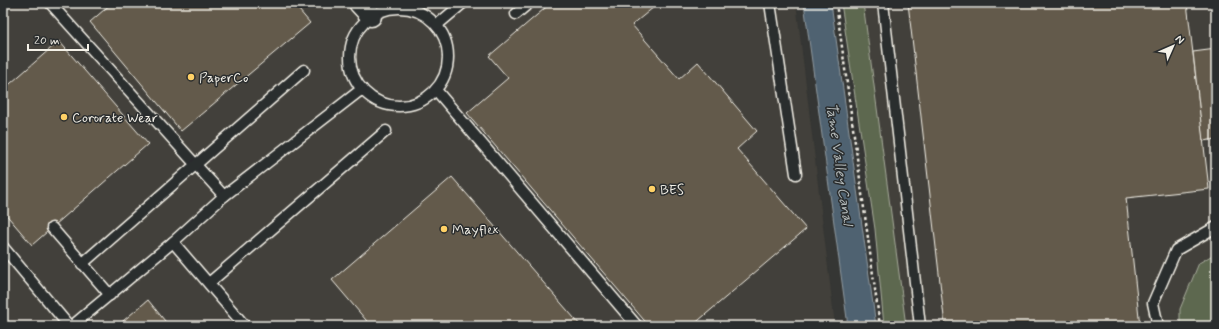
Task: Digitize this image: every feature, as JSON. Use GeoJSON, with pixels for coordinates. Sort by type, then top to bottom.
{"type":"FeatureCollection","features":[{"type":"Feature","properties":{"kind":"lane"},"geometry":{"type":"LineString","coordinates":[[50,3],[224,196]]}},
{"type":"Feature","properties":{"kind":"lane"},"geometry":{"type":"LineString","coordinates":[[437,25],[462,3]]}},
{"type":"Feature","properties":{"kind":"lane"},"geometry":{"type":"LineString","coordinates":[[516,14],[529,3]]}},
{"type":"Feature","properties":{"kind":"lane"},"geometry":{"type":"LineString","coordinates":[[770,3],[796,174]]}},
{"type":"Feature","properties":{"kind":"lane"},"geometry":{"type":"LineString","coordinates":[[883,3],[920,326]]}},
{"type":"Feature","properties":{"kind":"lane"},"geometry":{"type":"LineString","coordinates":[[398,8],[413,10],[426,16],[437,25],[444,37],[448,51],[448,65],[444,78],[436,90],[423,100],[407,106],[390,106],[374,100],[362,89],[353,75],[350,59],[352,42],[359,28],[365,10],[398,8]]}},
{"type":"Feature","properties":{"kind":"lane"},"geometry":{"type":"LineString","coordinates":[[82,264],[304,70]]}},
{"type":"Feature","properties":{"kind":"lane"},"geometry":{"type":"LineString","coordinates":[[3,247],[71,326],[173,242],[224,196],[362,89]]}},
{"type":"Feature","properties":{"kind":"lane"},"geometry":{"type":"LineString","coordinates":[[436,90],[637,326]]}},
{"type":"Feature","properties":{"kind":"lane"},"geometry":{"type":"LineString","coordinates":[[209,283],[386,131]]}},
{"type":"Feature","properties":{"kind":"lane"},"geometry":{"type":"LineString","coordinates":[[1158,326],[1153,304],[1176,250],[1216,227]]}},
{"type":"Feature","properties":{"kind":"lane"},"geometry":{"type":"LineString","coordinates":[[52,228],[110,295]]}},
{"type":"Feature","properties":{"kind":"lane"},"geometry":{"type":"LineString","coordinates":[[173,242],[245,326]]}},
{"type":"Feature","properties":{"kind":"path"},"geometry":{"type":"LineString","coordinates":[[836,3],[880,326]]}},
{"type":"Feature","properties":{"kind":"shaded area"},"geometry":{"type":"Polygon","coordinates":[[[3,3],[796,3],[835,326],[3,326],[3,3]]]}},
{"type":"Feature","properties":{"kind":"shaded area"},"geometry":{"type":"Polygon","coordinates":[[[863,3],[1216,3],[1216,326],[906,326],[863,3]]]}},
{"type":"Feature","properties":{"kind":"green space"},"geometry":{"type":"Polygon","coordinates":[[[841,3],[863,3],[906,326],[884,326],[875,229],[841,3]]]}},
{"type":"Feature","properties":{"kind":"green space"},"geometry":{"type":"Polygon","coordinates":[[[1216,253],[1216,326],[1180,326],[1180,309],[1199,263],[1216,253]]]}},
{"type":"Feature","properties":{"kind":"water","name":"Tame Valley Canal"},"geometry":{"type":"Polygon","coordinates":[[[804,3],[831,3],[876,326],[848,326],[804,3]]]}},
{"type":"Feature","properties":{"kind":"building","name":"PaperCo"},"geometry":{"type":"Polygon","coordinates":[[[112,3],[293,3],[310,23],[181,131],[90,22],[112,3]]]}},
{"type":"Feature","properties":{"kind":"building","name":"BES"},"geometry":{"type":"Polygon","coordinates":[[[551,3],[651,3],[654,7],[632,25],[679,79],[698,62],[757,131],[737,149],[806,229],[692,326],[649,326],[467,113],[508,78],[489,56],[551,3]]]}},
{"type":"Feature","properties":{"kind":"building"},"geometry":{"type":"Polygon","coordinates":[[[908,3],[1187,3],[1209,189],[1126,198],[1140,326],[945,326],[908,3]]]}},
{"type":"Feature","properties":{"kind":"building","name":"Cororate Wear"},"geometry":{"type":"Polygon","coordinates":[[[59,41],[148,144],[32,245],[3,211],[3,90],[59,41]]]}},
{"type":"Feature","properties":{"kind":"building"},"geometry":{"type":"Polygon","coordinates":[[[1216,49],[1216,139],[1203,141],[1193,52],[1216,49]]]}},
{"type":"Feature","properties":{"kind":"building","name":"Mayflex"},"geometry":{"type":"Polygon","coordinates":[[[452,177],[581,326],[371,326],[332,280],[452,177]]]}},
{"type":"Feature","properties":{"kind":"building"},"geometry":{"type":"Polygon","coordinates":[[[148,300],[169,326],[117,326],[148,300]]]}},
{"type":"Feature","properties":{"kind":"place","name":"PaperCo"},"geometry":{"type":"Point","coordinates":[191,77]}},
{"type":"Feature","properties":{"kind":"place","name":"Cororate Wear"},"geometry":{"type":"Point","coordinates":[64,117]}},
{"type":"Feature","properties":{"kind":"place","name":"BES"},"geometry":{"type":"Point","coordinates":[652,189]}},
{"type":"Feature","properties":{"kind":"place","name":"Mayflex"},"geometry":{"type":"Point","coordinates":[444,229]}}]}
